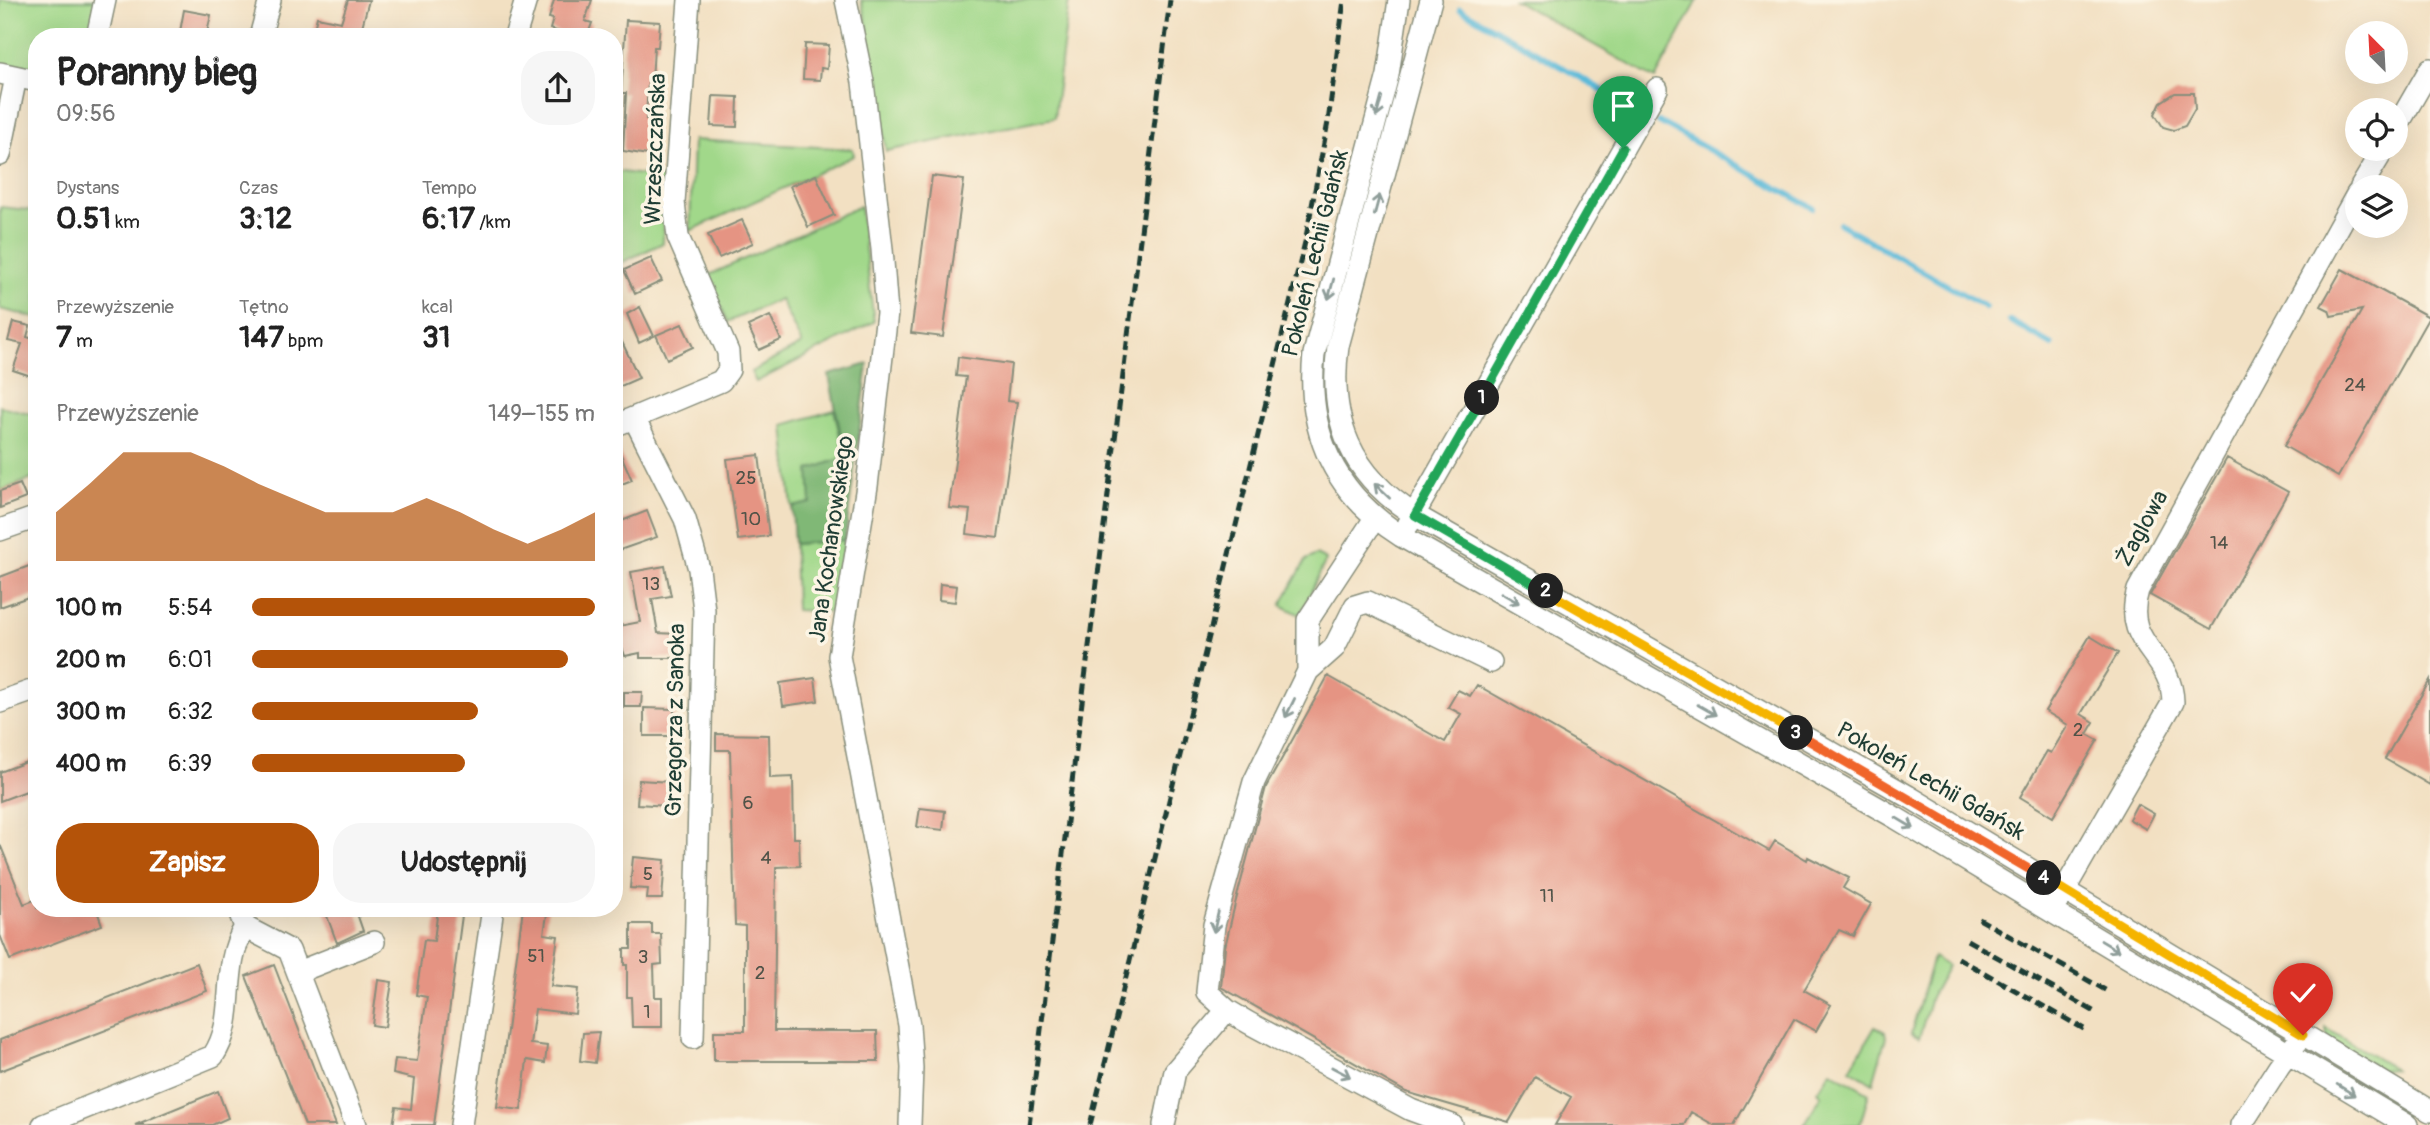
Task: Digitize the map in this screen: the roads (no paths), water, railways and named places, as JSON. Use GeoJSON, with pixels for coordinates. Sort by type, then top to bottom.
{"type":"FeatureCollection","features":[{"type":"Feature","properties":{"kind":"street"},"geometry":{"type":"LineString","coordinates":[[99,28],[105,0]]}},
{"type":"Feature","properties":{"kind":"street"},"geometry":{"type":"LineString","coordinates":[[263,28],[271,0]]}},
{"type":"Feature","properties":{"kind":"street"},"geometry":{"type":"LineString","coordinates":[[518,28],[526,0]]}},
{"type":"Feature","properties":{"kind":"street","name":"Wrzeszczańska"},"geometry":{"type":"LineString","coordinates":[[624,422],[721,381],[729,370],[728,352],[678,237],[674,202],[689,0]]}},
{"type":"Feature","properties":{"kind":"street","name":"Jana Kochanowskiego"},"geometry":{"type":"LineString","coordinates":[[846,0],[863,82],[887,313],[867,486],[839,656],[909,1025],[912,1068],[910,1125]]}},
{"type":"Feature","properties":{"kind":"street","name":"Pokoleń Lechii Gdańsk"},"geometry":{"type":"LineString","coordinates":[[1399,0],[1388,75],[1314,354],[1311,376],[1315,420],[1331,463],[1356,500],[1375,518],[1401,536],[1896,818],[2052,911]]}},
{"type":"Feature","properties":{"kind":"street","name":"Pokoleń Lechii Gdańsk"},"geometry":{"type":"LineString","coordinates":[[1431,0],[1338,346],[1335,370],[1338,411],[1350,448],[1370,479],[1382,492],[1415,515],[1908,796],[2064,890]]}},
{"type":"Feature","properties":{"kind":"street"},"geometry":{"type":"LineString","coordinates":[[2408,107],[2430,69]]}},
{"type":"Feature","properties":{"kind":"street"},"geometry":{"type":"LineString","coordinates":[[0,155],[18,77]]}},
{"type":"Feature","properties":{"kind":"street"},"geometry":{"type":"LineString","coordinates":[[1401,536],[1657,89]]}},
{"type":"Feature","properties":{"kind":"street","name":"Żaglowa"},"geometry":{"type":"LineString","coordinates":[[2052,911],[2181,701],[2170,678],[2144,643],[2134,619],[2133,606],[2138,590],[2345,216]]}},
{"type":"Feature","properties":{"kind":"street","name":"Grzegorza z Sanoka"},"geometry":{"type":"LineString","coordinates":[[624,422],[685,519],[699,569],[704,610],[693,1038]]}},
{"type":"Feature","properties":{"kind":"street"},"geometry":{"type":"LineString","coordinates":[[1308,671],[1308,620],[1375,518]]}},
{"type":"Feature","properties":{"kind":"street"},"geometry":{"type":"LineString","coordinates":[[0,530],[28,520]]}},
{"type":"Feature","properties":{"kind":"street"},"geometry":{"type":"LineString","coordinates":[[1452,1125],[1411,1110],[1227,1010],[1207,992],[1214,925],[1254,782],[1308,671],[1334,648],[1355,607],[1368,602],[1491,662]]}},
{"type":"Feature","properties":{"kind":"street"},"geometry":{"type":"LineString","coordinates":[[0,702],[28,692]]}},
{"type":"Feature","properties":{"kind":"street"},"geometry":{"type":"LineString","coordinates":[[1757,738],[1768,717]]}},
{"type":"Feature","properties":{"kind":"street"},"geometry":{"type":"LineString","coordinates":[[2064,890],[2430,1111]]}},
{"type":"Feature","properties":{"kind":"street"},"geometry":{"type":"LineString","coordinates":[[2052,911],[2407,1125]]}},
{"type":"Feature","properties":{"kind":"street"},"geometry":{"type":"LineString","coordinates":[[461,1125],[492,917]]}},
{"type":"Feature","properties":{"kind":"street"},"geometry":{"type":"LineString","coordinates":[[43,1125],[213,1056],[221,1044],[226,1028],[230,964],[241,918],[289,950],[356,1125]]}},
{"type":"Feature","properties":{"kind":"street"},"geometry":{"type":"LineString","coordinates":[[298,972],[374,942]]}},
{"type":"Feature","properties":{"kind":"street"},"geometry":{"type":"LineString","coordinates":[[1164,1125],[1174,1071],[1227,1010]]}},
{"type":"Feature","properties":{"kind":"street"},"geometry":{"type":"LineString","coordinates":[[2241,1125],[2303,1035]]}},
{"type":"Feature","properties":{"kind":"waterway"},"geometry":{"type":"LineString","coordinates":[[1460,9],[1632,107]]}},
{"type":"Feature","properties":{"kind":"waterway"},"geometry":{"type":"LineString","coordinates":[[1659,122],[1813,208]]}},
{"type":"Feature","properties":{"kind":"waterway"},"geometry":{"type":"LineString","coordinates":[[1840,224],[1985,307]]}},
{"type":"Feature","properties":{"kind":"waterway"},"geometry":{"type":"LineString","coordinates":[[2010,321],[2052,345]]}},
{"type":"Feature","properties":{"kind":"railway"},"geometry":{"type":"LineString","coordinates":[[1029,1125],[1170,0]]}},
{"type":"Feature","properties":{"kind":"railway"},"geometry":{"type":"LineString","coordinates":[[1090,1125],[1305,242],[1328,122],[1344,0]]}},
{"type":"Feature","properties":{"kind":"railway"},"geometry":{"type":"LineString","coordinates":[[1979,919],[2107,991]]}},
{"type":"Feature","properties":{"kind":"railway"},"geometry":{"type":"LineString","coordinates":[[1967,940],[2095,1012]]}},
{"type":"Feature","properties":{"kind":"railway"},"geometry":{"type":"LineString","coordinates":[[1958,958],[2084,1029]]}}]}
